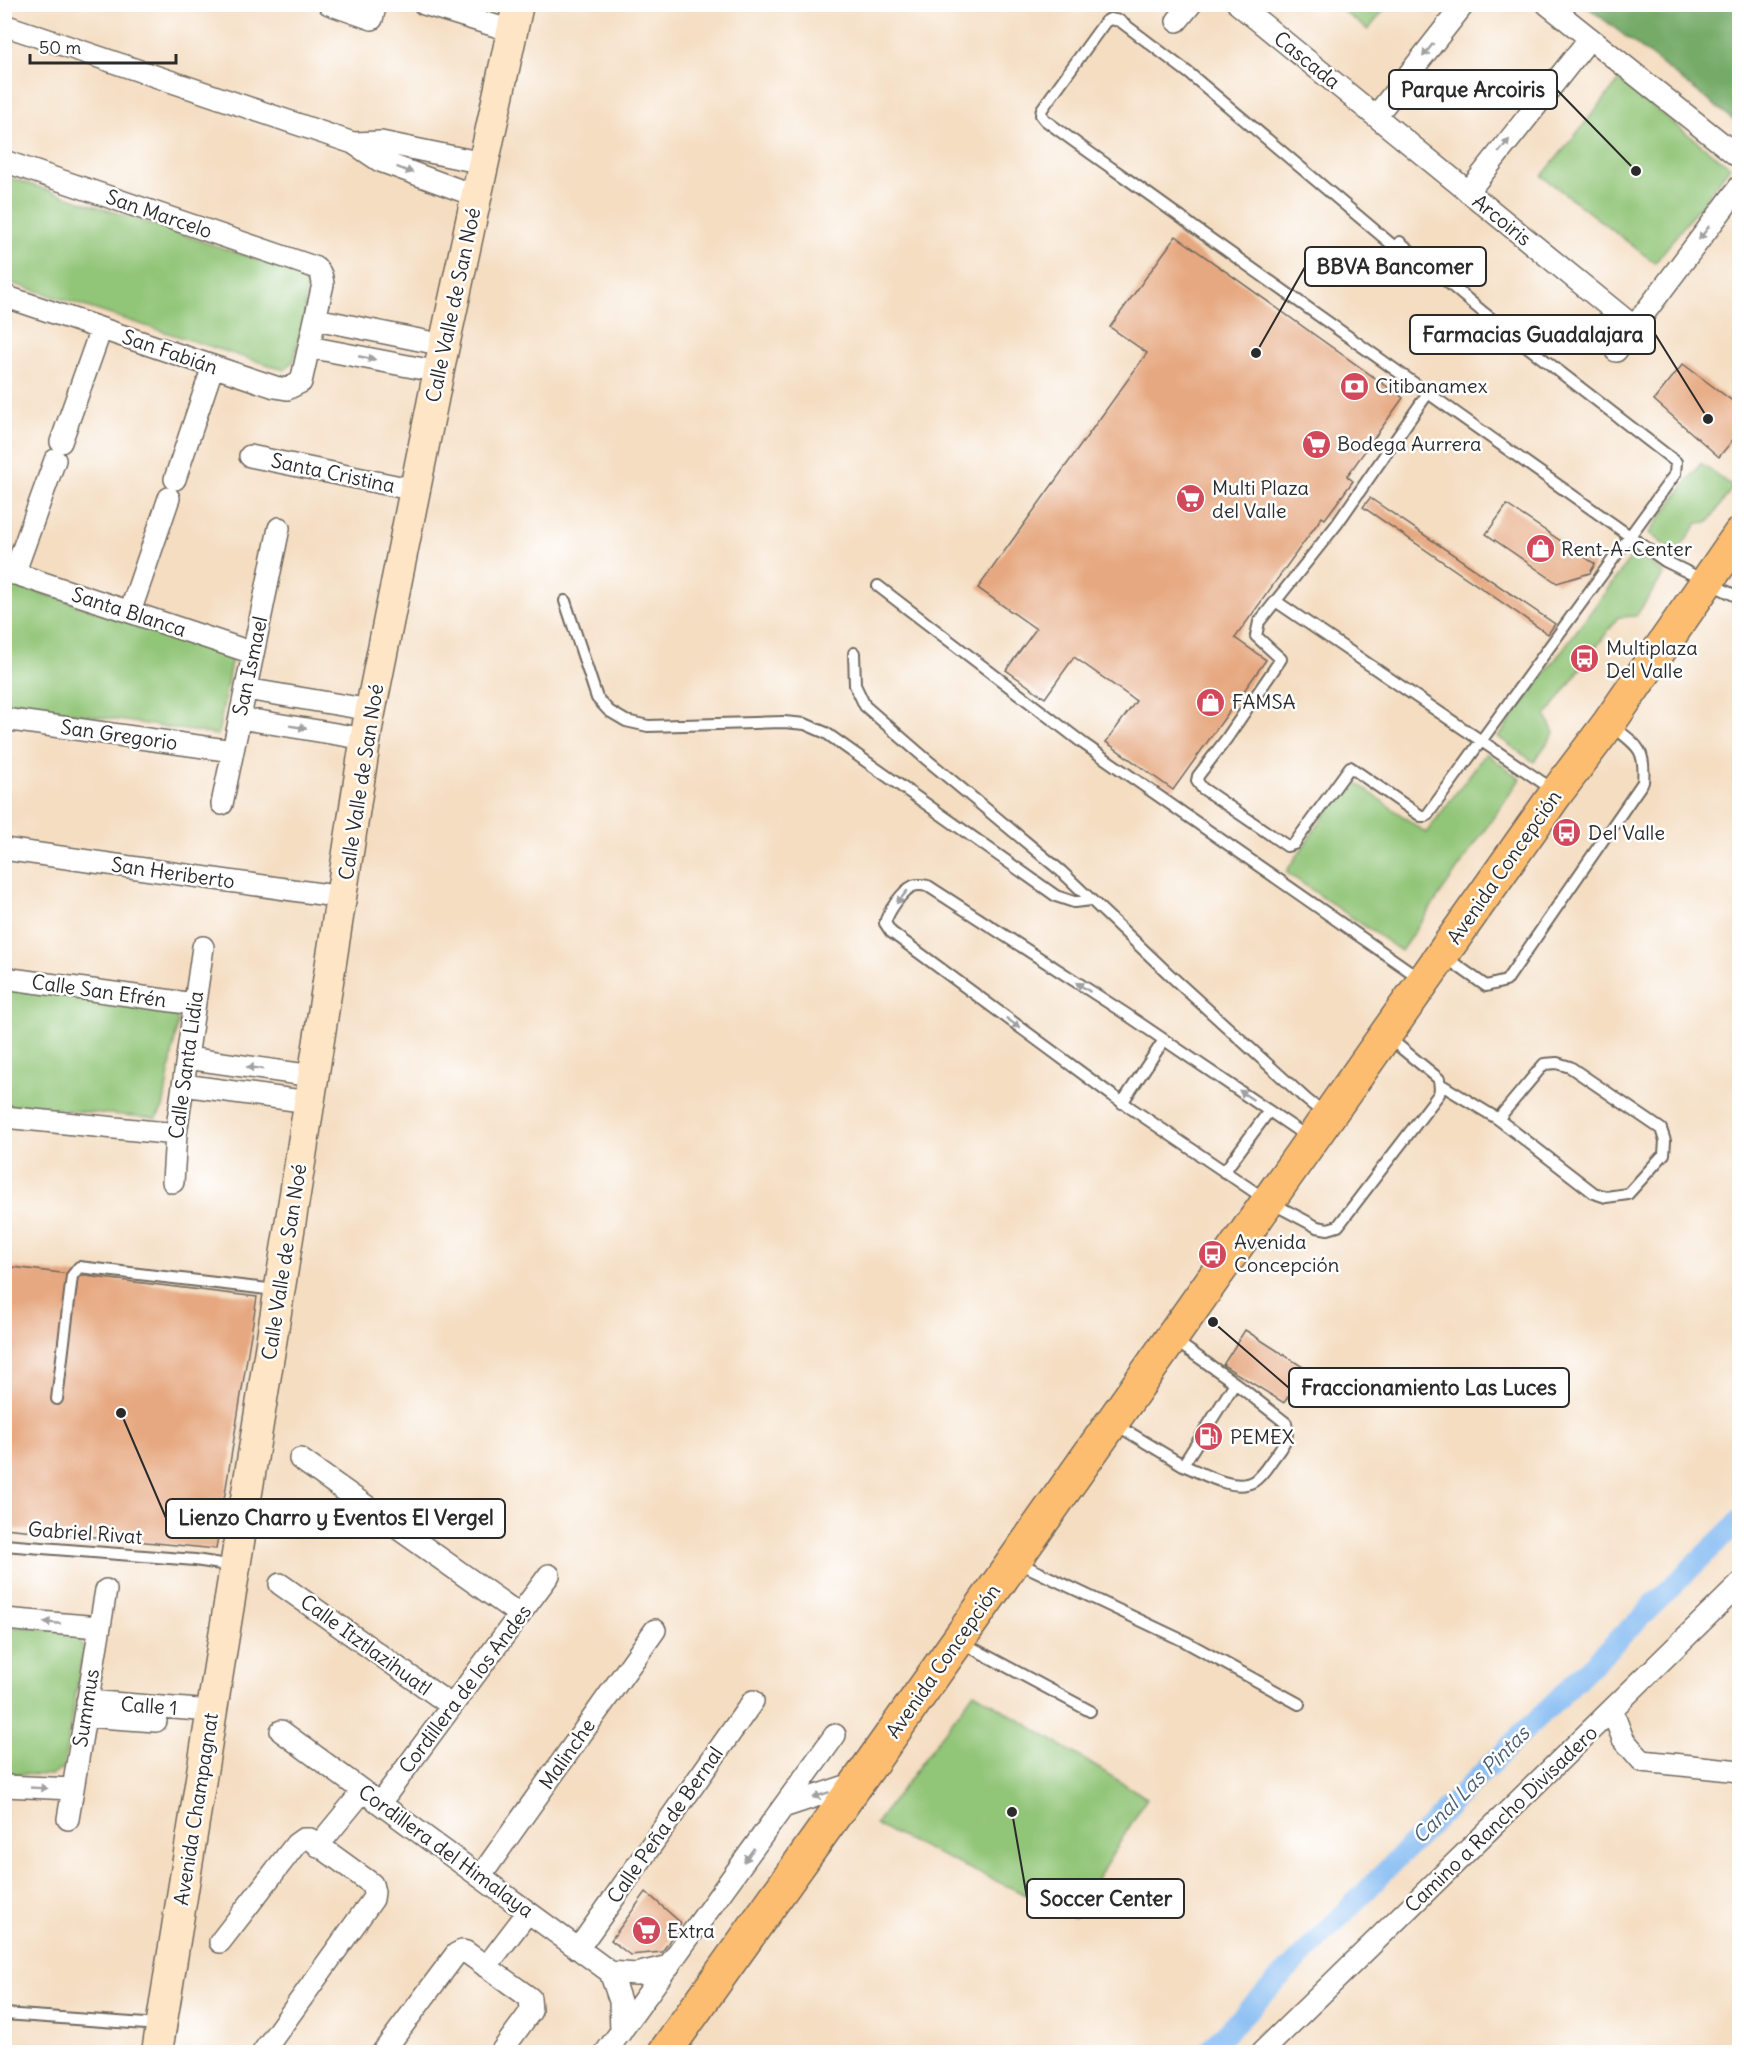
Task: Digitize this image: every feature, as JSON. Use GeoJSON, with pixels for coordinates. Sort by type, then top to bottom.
{"type":"FeatureCollection","features":[{"type":"Feature","properties":{"kind":"main road","name":"Avenida Concepción"},"geometry":{"type":"LineString","coordinates":[[665,2052],[1557,792],[1609,723],[1740,534]]}},
{"type":"Feature","properties":{"kind":"street"},"geometry":{"type":"LineString","coordinates":[[329,4],[374,12]]}},
{"type":"Feature","properties":{"kind":"street"},"geometry":{"type":"LineString","coordinates":[[424,4],[515,11]]}},
{"type":"Feature","properties":{"kind":"street"},"geometry":{"type":"LineString","coordinates":[[1177,21],[1191,4]]}},
{"type":"Feature","properties":{"kind":"street","name":"Cascada"},"geometry":{"type":"LineString","coordinates":[[1238,4],[1468,192]]}},
{"type":"Feature","properties":{"kind":"street"},"geometry":{"type":"LineString","coordinates":[[1376,116],[1464,4]]}},
{"type":"Feature","properties":{"kind":"street"},"geometry":{"type":"LineString","coordinates":[[1547,4],[1740,158]]}},
{"type":"Feature","properties":{"kind":"street","name":"Calle Valle de San Noé"},"geometry":{"type":"LineString","coordinates":[[234,1566],[280,1291],[368,724],[441,359],[515,11]]}},
{"type":"Feature","properties":{"kind":"street"},"geometry":{"type":"LineString","coordinates":[[4,25],[353,143],[380,161],[476,196]]}},
{"type":"Feature","properties":{"kind":"street","name":"Arcoiris"},"geometry":{"type":"LineString","coordinates":[[1590,38],[1468,192],[1633,326]]}},
{"type":"Feature","properties":{"kind":"street"},"geometry":{"type":"LineString","coordinates":[[353,143],[381,142],[483,163]]}},
{"type":"Feature","properties":{"kind":"street","name":"San Marcelo"},"geometry":{"type":"LineString","coordinates":[[4,161],[314,267]]}},
{"type":"Feature","properties":{"kind":"street"},"geometry":{"type":"LineString","coordinates":[[1616,351],[1740,186]]}},
{"type":"Feature","properties":{"kind":"street","name":"San Fabián"},"geometry":{"type":"LineString","coordinates":[[4,296],[275,387],[286,388],[301,382],[316,319],[324,284],[322,275],[314,267]]}},
{"type":"Feature","properties":{"kind":"street"},"geometry":{"type":"LineString","coordinates":[[316,319],[441,359]]}},
{"type":"Feature","properties":{"kind":"street"},"geometry":{"type":"LineString","coordinates":[[9,572],[58,451],[101,329]]}},
{"type":"Feature","properties":{"kind":"street"},"geometry":{"type":"LineString","coordinates":[[309,347],[441,359]]}},
{"type":"Feature","properties":{"kind":"street"},"geometry":{"type":"LineString","coordinates":[[130,612],[213,366]]}},
{"type":"Feature","properties":{"kind":"street","name":"Santa Cristina"},"geometry":{"type":"LineString","coordinates":[[250,456],[415,490]]}},
{"type":"Feature","properties":{"kind":"street","name":"San Ismael"},"geometry":{"type":"LineString","coordinates":[[222,804],[279,528]]}},
{"type":"Feature","properties":{"kind":"street","name":"Santa Blanca"},"geometry":{"type":"LineString","coordinates":[[9,572],[253,653]]}},
{"type":"Feature","properties":{"kind":"street"},"geometry":{"type":"LineString","coordinates":[[246,689],[368,724]]}},
{"type":"Feature","properties":{"kind":"street"},"geometry":{"type":"LineString","coordinates":[[240,718],[368,724]]}},
{"type":"Feature","properties":{"kind":"street","name":"San Gregorio"},"geometry":{"type":"LineString","coordinates":[[4,719],[232,751]]}},
{"type":"Feature","properties":{"kind":"street","name":"San Heriberto"},"geometry":{"type":"LineString","coordinates":[[4,849],[342,897]]}},
{"type":"Feature","properties":{"kind":"street","name":"Calle Santa Lidia"},"geometry":{"type":"LineString","coordinates":[[173,1182],[176,1134],[203,947]]}},
{"type":"Feature","properties":{"kind":"street","name":"Calle San Efrén"},"geometry":{"type":"LineString","coordinates":[[4,978],[194,1004]]}},
{"type":"Feature","properties":{"kind":"street"},"geometry":{"type":"LineString","coordinates":[[186,1058],[311,1089]]}},
{"type":"Feature","properties":{"kind":"street"},"geometry":{"type":"LineString","coordinates":[[183,1085],[311,1089]]}},
{"type":"Feature","properties":{"kind":"street"},"geometry":{"type":"LineString","coordinates":[[4,1117],[176,1134]]}},
{"type":"Feature","properties":{"kind":"street"},"geometry":{"type":"LineString","coordinates":[[300,1459],[520,1615]]}},
{"type":"Feature","properties":{"kind":"street","name":"Avenida Champagnat"},"geometry":{"type":"LineString","coordinates":[[159,2038],[234,1566]]}},
{"type":"Feature","properties":{"kind":"street","name":"Cordillera de los Andes"},"geometry":{"type":"LineString","coordinates":[[318,1846],[372,1797],[452,1706],[549,1575]]}},
{"type":"Feature","properties":{"kind":"street","name":"Calle Itztlazihuatl"},"geometry":{"type":"LineString","coordinates":[[280,1584],[452,1706]]}},
{"type":"Feature","properties":{"kind":"street","name":"Camino a Rancho Divisadero"},"geometry":{"type":"LineString","coordinates":[[1262,2052],[1740,1584]]}},
{"type":"Feature","properties":{"kind":"street","name":"Summus"},"geometry":{"type":"LineString","coordinates":[[68,1819],[106,1590]]}},
{"type":"Feature","properties":{"kind":"street"},"geometry":{"type":"LineString","coordinates":[[4,1619],[99,1627]]}},
{"type":"Feature","properties":{"kind":"street","name":"Malinche"},"geometry":{"type":"LineString","coordinates":[[480,1877],[655,1630]]}},
{"type":"Feature","properties":{"kind":"street","name":"Calle Peña de Bernal"},"geometry":{"type":"LineString","coordinates":[[578,1949],[753,1701]]}},
{"type":"Feature","properties":{"kind":"street","name":"Calle 1"},"geometry":{"type":"LineString","coordinates":[[86,1708],[210,1718]]}},
{"type":"Feature","properties":{"kind":"street"},"geometry":{"type":"LineString","coordinates":[[1612,1710],[1623,1739],[1642,1761],[1740,1771]]}},
{"type":"Feature","properties":{"kind":"street","name":"Cordillera del Himalaya"},"geometry":{"type":"LineString","coordinates":[[281,1731],[610,1972]]}},
{"type":"Feature","properties":{"kind":"street"},"geometry":{"type":"LineString","coordinates":[[606,2052],[835,1735]]}},
{"type":"Feature","properties":{"kind":"street"},"geometry":{"type":"LineString","coordinates":[[783,1808],[858,1782]]}},
{"type":"Feature","properties":{"kind":"street"},"geometry":{"type":"LineString","coordinates":[[4,1786],[73,1790]]}},
{"type":"Feature","properties":{"kind":"street"},"geometry":{"type":"LineString","coordinates":[[220,1942],[296,1844],[303,1839],[310,1839],[372,1884],[373,1899],[263,2052]]}},
{"type":"Feature","properties":{"kind":"street"},"geometry":{"type":"LineString","coordinates":[[486,1967],[528,1912]]}},
{"type":"Feature","properties":{"kind":"street"},"geometry":{"type":"LineString","coordinates":[[383,2052],[456,1953],[462,1951],[530,1998],[531,2011],[501,2052]]}},
{"type":"Feature","properties":{"kind":"street"},"geometry":{"type":"LineString","coordinates":[[621,2032],[620,2001],[610,1972],[636,1974],[669,1966]]}},
{"type":"Feature","properties":{"kind":"lane"},"geometry":{"type":"LineString","coordinates":[[1428,393],[1337,524],[1260,622],[1256,631],[1259,639],[1281,659],[1227,738],[1200,772],[1197,781],[1202,788],[1285,845],[1294,844],[1350,766],[1421,816],[1426,816],[1629,536],[1675,474],[1676,462],[1484,313],[1400,242],[1396,248],[1182,68],[1120,21],[1110,19],[1105,22],[1042,109],[1042,117],[1116,171],[1629,536],[1665,561],[1739,597]]}},
{"type":"Feature","properties":{"kind":"lane"},"geometry":{"type":"LineString","coordinates":[[1740,383],[1740,390]]}},
{"type":"Feature","properties":{"kind":"lane"},"geometry":{"type":"LineString","coordinates":[[878,586],[1084,744],[1423,981]]}},
{"type":"Feature","properties":{"kind":"lane"},"geometry":{"type":"LineString","coordinates":[[565,600],[597,698],[609,711],[626,721],[648,726],[784,722],[805,724],[826,733],[1056,896],[1074,902],[1091,900]]}},
{"type":"Feature","properties":{"kind":"lane"},"geometry":{"type":"LineString","coordinates":[[1277,602],[1557,792]]}},
{"type":"Feature","properties":{"kind":"lane"},"geometry":{"type":"LineString","coordinates":[[854,653],[855,685],[865,706],[1062,872],[1281,1077],[1320,1128]]}},
{"type":"Feature","properties":{"kind":"lane"},"geometry":{"type":"LineString","coordinates":[[1442,955],[1486,986],[1506,981],[1643,782],[1644,765],[1640,748],[1609,723]]}},
{"type":"Feature","properties":{"kind":"lane"},"geometry":{"type":"LineString","coordinates":[[1320,1128],[1269,1111],[928,886],[914,885],[908,889],[888,915],[885,923],[891,932],[1122,1103],[1268,1201],[1317,1227],[1328,1229],[1338,1226],[1438,1094],[1440,1084]]}},
{"type":"Feature","properties":{"kind":"lane"},"geometry":{"type":"LineString","coordinates":[[1386,1035],[1435,1075],[1440,1084],[1498,1119],[1594,1193],[1606,1197],[1628,1194],[1664,1154],[1665,1141],[1661,1129],[1570,1067],[1557,1063],[1544,1064],[1498,1119]]}},
{"type":"Feature","properties":{"kind":"lane"},"geometry":{"type":"LineString","coordinates":[[1122,1103],[1164,1040]]}},
{"type":"Feature","properties":{"kind":"lane"},"geometry":{"type":"LineString","coordinates":[[1224,1172],[1269,1111]]}},
{"type":"Feature","properties":{"kind":"lane"},"geometry":{"type":"LineString","coordinates":[[57,1399],[72,1276],[79,1267],[280,1291]]}},
{"type":"Feature","properties":{"kind":"lane"},"geometry":{"type":"LineString","coordinates":[[1113,1422],[1183,1465],[1233,1486],[1247,1485],[1262,1474],[1286,1439],[1288,1431],[1286,1423],[1235,1383],[1171,1338]]}},
{"type":"Feature","properties":{"kind":"lane"},"geometry":{"type":"LineString","coordinates":[[1183,1465],[1235,1383]]}},
{"type":"Feature","properties":{"kind":"lane","name":"Gabriel Rivat"},"geometry":{"type":"LineString","coordinates":[[4,1545],[195,1560],[234,1566]]}},
{"type":"Feature","properties":{"kind":"lane"},"geometry":{"type":"LineString","coordinates":[[1014,1561],[1186,1642],[1299,1704]]}},
{"type":"Feature","properties":{"kind":"lane"},"geometry":{"type":"LineString","coordinates":[[958,1641],[1090,1711]]}},
{"type":"Feature","properties":{"kind":"lane"},"geometry":{"type":"LineString","coordinates":[[4,2014],[159,2038]]}},
{"type":"Feature","properties":{"kind":"green space"},"geometry":{"type":"Polygon","coordinates":[[[1335,5],[1388,5],[1368,30],[1335,5]]]}},
{"type":"Feature","properties":{"kind":"green space"},"geometry":{"type":"Polygon","coordinates":[[[1585,5],[1739,5],[1739,124],[1585,5]]]}},
{"type":"Feature","properties":{"kind":"green space"},"geometry":{"type":"Polygon","coordinates":[[[1619,81],[1730,167],[1655,263],[1542,176],[1619,81]]]}},
{"type":"Feature","properties":{"kind":"green space"},"geometry":{"type":"Polygon","coordinates":[[[5,176],[307,276],[304,317],[294,360],[284,370],[5,281],[5,176]]]}},
{"type":"Feature","properties":{"kind":"green space"},"geometry":{"type":"Polygon","coordinates":[[[1701,463],[1733,487],[1709,522],[1698,523],[1676,554],[1649,533],[1701,463]]]}},
{"type":"Feature","properties":{"kind":"green space"},"geometry":{"type":"Polygon","coordinates":[[[1635,552],[1664,574],[1636,616],[1618,617],[1546,716],[1554,733],[1534,762],[1498,737],[1635,552]]]}},
{"type":"Feature","properties":{"kind":"green space"},"geometry":{"type":"Polygon","coordinates":[[[5,581],[232,656],[218,735],[5,703],[5,581]]]}},
{"type":"Feature","properties":{"kind":"green space"},"geometry":{"type":"Polygon","coordinates":[[[1486,753],[1520,779],[1401,951],[1286,872],[1350,778],[1426,833],[1486,753]]]}},
{"type":"Feature","properties":{"kind":"green space"},"geometry":{"type":"Polygon","coordinates":[[[5,987],[171,1009],[178,1021],[163,1108],[156,1118],[5,1105],[5,987]]]}},
{"type":"Feature","properties":{"kind":"green space"},"geometry":{"type":"Polygon","coordinates":[[[4,1626],[80,1631],[83,1651],[63,1769],[51,1775],[5,1774],[4,1626]]]}},
{"type":"Feature","properties":{"kind":"green space"},"geometry":{"type":"Polygon","coordinates":[[[974,1692],[1147,1798],[1074,1917],[875,1825],[974,1692]]]}},
{"type":"Feature","properties":{"kind":"building","name":"Multi Plaza del Valle"},"geometry":{"type":"Polygon","coordinates":[[[1176,236],[1403,398],[1347,476],[1353,481],[1325,519],[1322,517],[1235,638],[1266,660],[1173,790],[1106,742],[1136,701],[1074,657],[1045,698],[1006,670],[1036,629],[978,588],[1147,353],[1110,327],[1176,236]]]}},
{"type":"Feature","properties":{"kind":"building"},"geometry":{"type":"Polygon","coordinates":[[[1683,364],[1739,406],[1740,431],[1719,457],[1654,400],[1683,364]]]}},
{"type":"Feature","properties":{"kind":"building"},"geometry":{"type":"Polygon","coordinates":[[[1370,498],[1555,624],[1548,634],[1363,507],[1370,498]]]}},
{"type":"Feature","properties":{"kind":"building","name":"Rent-A-Center"},"geometry":{"type":"Polygon","coordinates":[[[1507,505],[1595,564],[1590,573],[1557,583],[1486,534],[1507,505]]]}},
{"type":"Feature","properties":{"kind":"building"},"geometry":{"type":"Polygon","coordinates":[[[4,1266],[257,1297],[216,1549],[4,1528],[4,1266]]]}},
{"type":"Feature","properties":{"kind":"building"},"geometry":{"type":"Polygon","coordinates":[[[1245,1330],[1306,1369],[1284,1403],[1223,1365],[1245,1330]]]}},
{"type":"Feature","properties":{"kind":"building","name":"Extra"},"geometry":{"type":"Polygon","coordinates":[[[646,1892],[681,1923],[662,1952],[630,1955],[611,1940],[646,1892]]]}},
{"type":"Feature","properties":{"kind":"waterway","name":"Canal Las Pintas"},"geometry":{"type":"LineString","coordinates":[[1207,2052],[1486,1769],[1740,1520]]}},
{"type":"Feature","properties":{"kind":"place","name":"Parque Arcoiris"},"geometry":{"type":"Point","coordinates":[1636,171]}},
{"type":"Feature","properties":{"kind":"place","name":"BBVA Bancomer"},"geometry":{"type":"Point","coordinates":[1256,353]}},
{"type":"Feature","properties":{"kind":"place","name":"Citibanamex"},"geometry":{"type":"Point","coordinates":[1354,386]}},
{"type":"Feature","properties":{"kind":"place","name":"Farmacias Guadalajara"},"geometry":{"type":"Point","coordinates":[1708,419]}},
{"type":"Feature","properties":{"kind":"place","name":"Bodega Aurrera"},"geometry":{"type":"Point","coordinates":[1316,444]}},
{"type":"Feature","properties":{"kind":"place","name":"Multi Plaza del Valle"},"geometry":{"type":"Point","coordinates":[1191,499]}},
{"type":"Feature","properties":{"kind":"place","name":"Rent-A-Center"},"geometry":{"type":"Point","coordinates":[1540,549]}},
{"type":"Feature","properties":{"kind":"place","name":"Multiplaza Del Valle"},"geometry":{"type":"Point","coordinates":[1585,659]}},
{"type":"Feature","properties":{"kind":"place","name":"FAMSA"},"geometry":{"type":"Point","coordinates":[1211,702]}},
{"type":"Feature","properties":{"kind":"place","name":"Del Valle"},"geometry":{"type":"Point","coordinates":[1567,833]}},
{"type":"Feature","properties":{"kind":"place","name":"Avenida Concepción"},"geometry":{"type":"Point","coordinates":[1213,1254]}},
{"type":"Feature","properties":{"kind":"place","name":"Fraccionamiento Las Luces"},"geometry":{"type":"Point","coordinates":[1213,1322]}},
{"type":"Feature","properties":{"kind":"place","name":"Lienzo Charro y Eventos El Vergel"},"geometry":{"type":"Point","coordinates":[121,1413]}},
{"type":"Feature","properties":{"kind":"place","name":"PEMEX"},"geometry":{"type":"Point","coordinates":[1209,1437]}},
{"type":"Feature","properties":{"kind":"place","name":"Soccer Center"},"geometry":{"type":"Point","coordinates":[1012,1812]}},
{"type":"Feature","properties":{"kind":"place","name":"Extra"},"geometry":{"type":"Point","coordinates":[646,1931]}}]}
